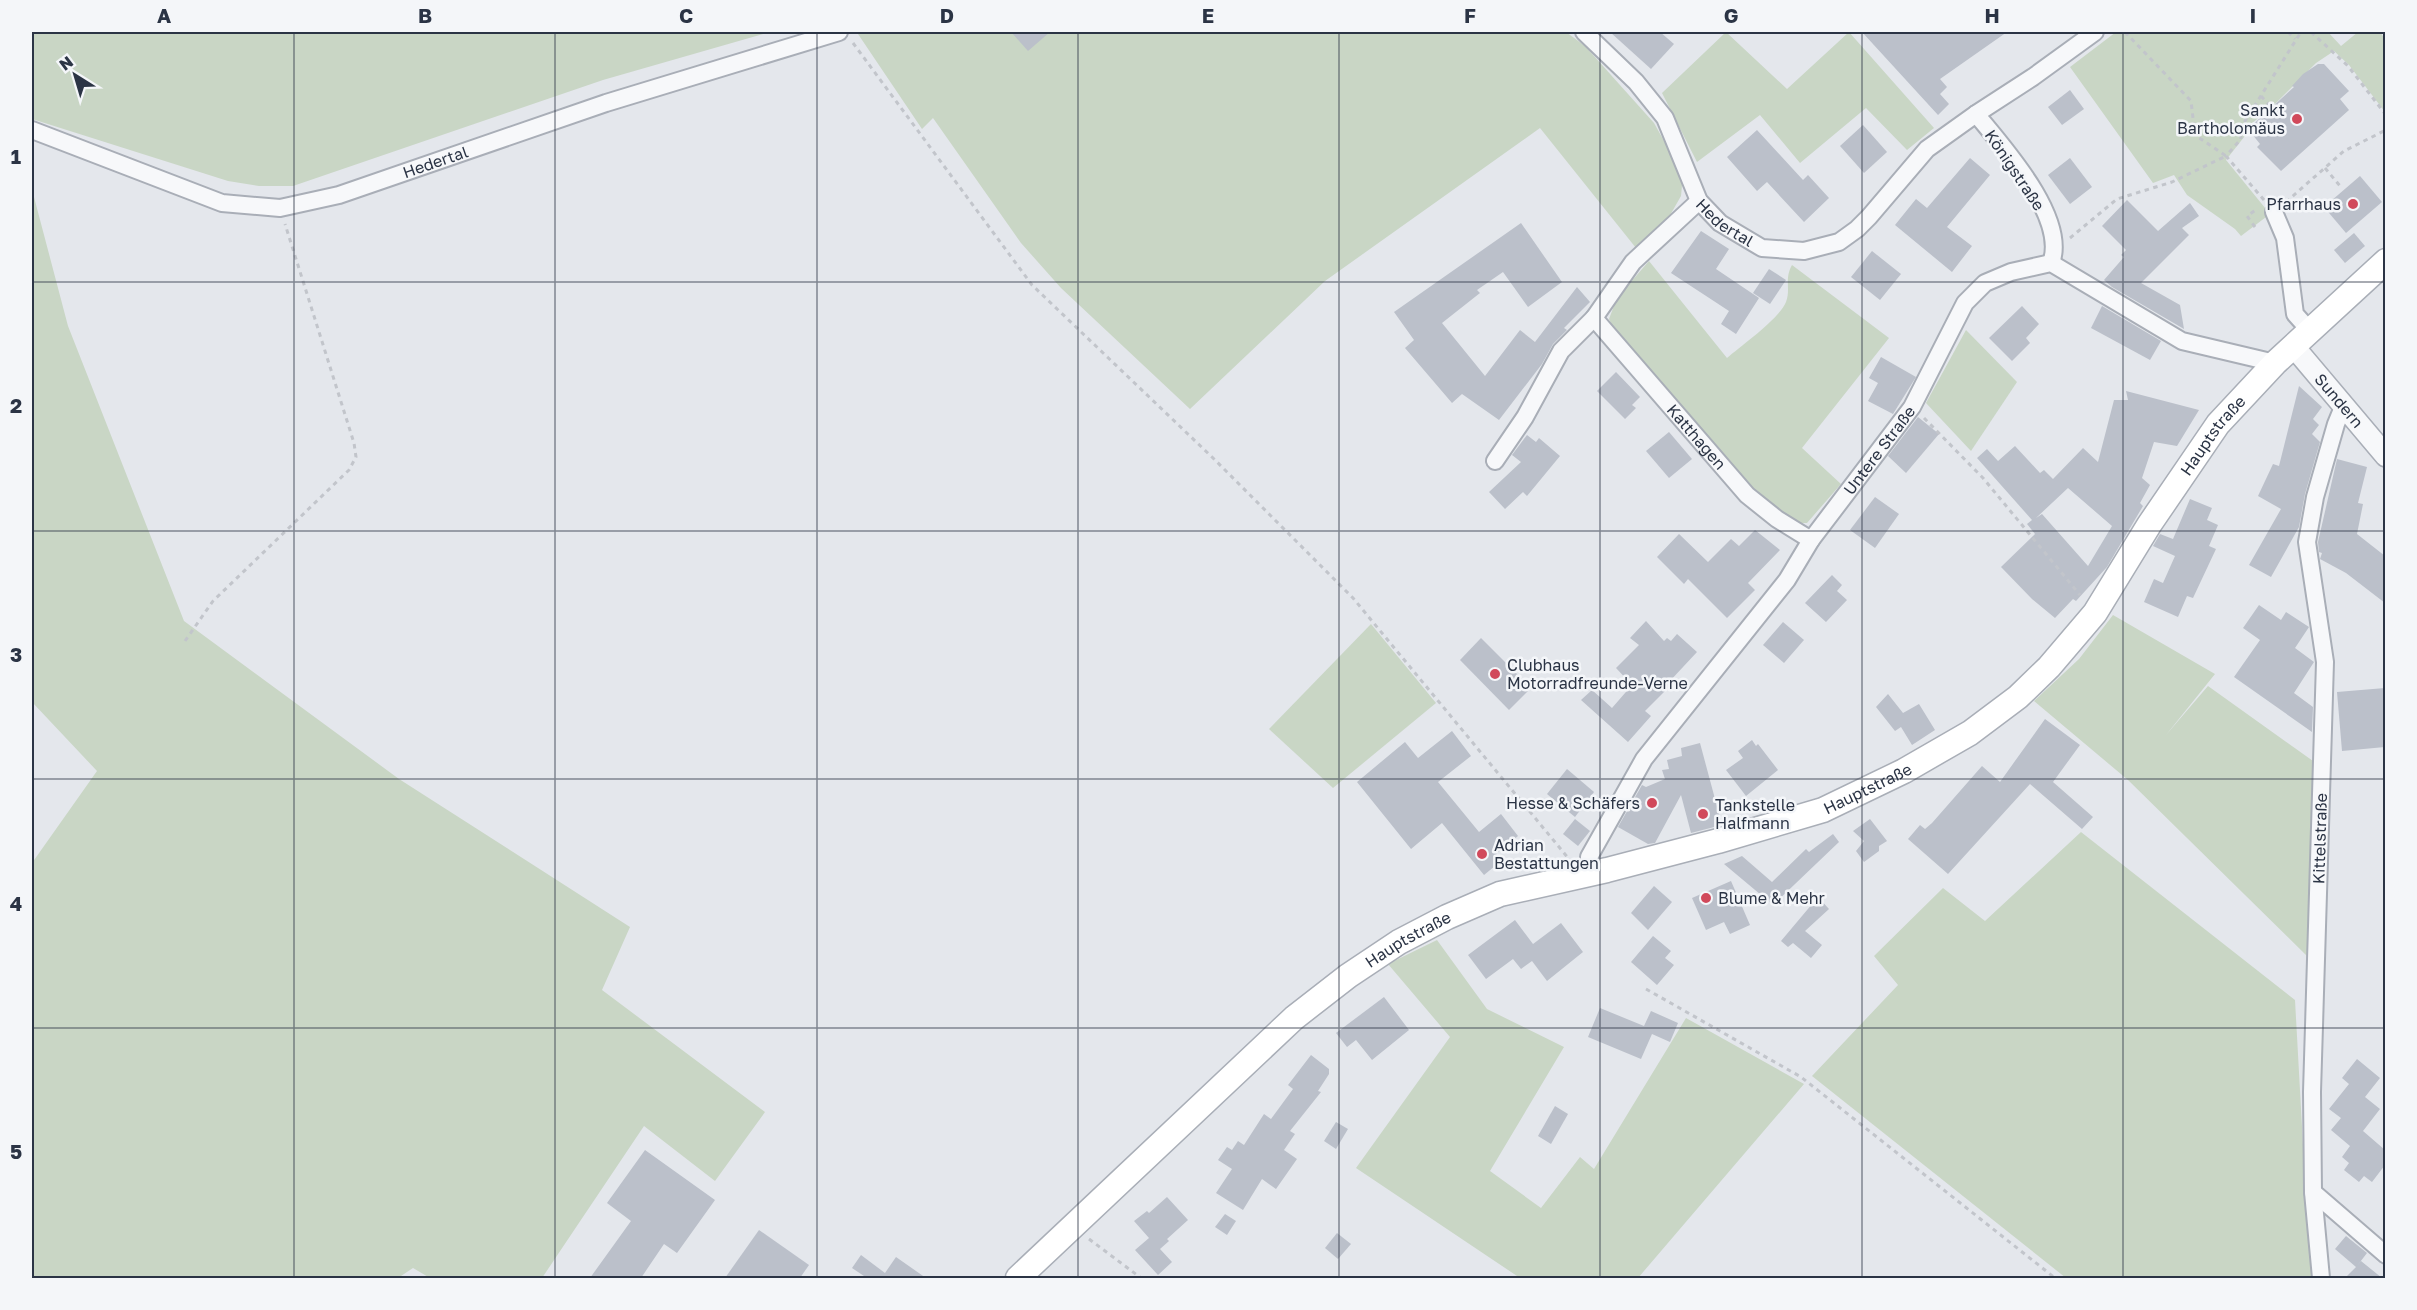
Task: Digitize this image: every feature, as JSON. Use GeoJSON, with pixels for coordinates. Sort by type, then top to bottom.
{"type":"FeatureCollection","features":[{"type":"Feature","properties":{"kind":"main road","name":"Hauptstraße"},"geometry":{"type":"LineString","coordinates":[[1018,1278],[1294,1018],[1347,976],[1399,942],[1447,916],[1490,898],[1590,864],[1718,841],[1823,810],[1904,771],[1970,733],[2018,697],[2049,667],[2095,613],[2149,525],[2218,424],[2275,363],[2385,261]]}},
{"type":"Feature","properties":{"kind":"street","name":"Hedertal"},"geometry":{"type":"LineString","coordinates":[[1584,32],[1636,82],[1665,118],[1699,201],[1720,223],[1762,248],[1804,251],[1839,242],[1869,217],[1927,149],[1976,114]]}},
{"type":"Feature","properties":{"kind":"street","name":"Königstraße"},"geometry":{"type":"LineString","coordinates":[[2053,258],[2051,226],[2039,200],[2010,156],[1976,114],[2033,77],[2095,32]]}},
{"type":"Feature","properties":{"kind":"street","name":"Hedertal"},"geometry":{"type":"LineString","coordinates":[[32,130],[222,202],[280,208],[339,195],[606,103],[845,36]]}},
{"type":"Feature","properties":{"kind":"street"},"geometry":{"type":"LineString","coordinates":[[1495,461],[1525,417],[1561,351],[1594,318],[1633,262],[1699,201]]}},
{"type":"Feature","properties":{"kind":"street"},"geometry":{"type":"LineString","coordinates":[[2274,212],[2285,238],[2295,314],[2302,339]]}},
{"type":"Feature","properties":{"kind":"street"},"geometry":{"type":"LineString","coordinates":[[2053,258],[2182,341],[2275,363]]}},
{"type":"Feature","properties":{"kind":"street","name":"Untere Straße"},"geometry":{"type":"LineString","coordinates":[[1590,864],[1644,759],[1787,580],[1811,540],[1912,407],[1965,303],[1985,284],[2011,272],[2053,258]]}},
{"type":"Feature","properties":{"kind":"street","name":"Katthagen"},"geometry":{"type":"LineString","coordinates":[[1594,318],[1747,495],[1778,519],[1811,540]]}},
{"type":"Feature","properties":{"kind":"street","name":"Sundern"},"geometry":{"type":"LineString","coordinates":[[2302,339],[2343,407],[2385,456]]}},
{"type":"Feature","properties":{"kind":"street","name":"Kittelstraße"},"geometry":{"type":"LineString","coordinates":[[2321,1278],[2313,1192],[2312,1092],[2325,662],[2307,542],[2315,498],[2343,407]]}},
{"type":"Feature","properties":{"kind":"street"},"geometry":{"type":"LineString","coordinates":[[2313,1192],[2385,1254]]}},
{"type":"Feature","properties":{"kind":"path"},"geometry":{"type":"LineString","coordinates":[[2125,32],[2191,101],[2195,135],[2226,156],[2266,202],[2247,216],[2255,227]]}},
{"type":"Feature","properties":{"kind":"path"},"geometry":{"type":"LineString","coordinates":[[2288,32],[2296,39]]}},
{"type":"Feature","properties":{"kind":"path"},"geometry":{"type":"LineString","coordinates":[[2053,258],[2117,199],[2172,182],[2226,156],[2241,139],[2240,129],[2301,32]]}},
{"type":"Feature","properties":{"kind":"path"},"geometry":{"type":"LineString","coordinates":[[2311,32],[2348,66],[2385,115]]}},
{"type":"Feature","properties":{"kind":"path"},"geometry":{"type":"LineString","coordinates":[[845,36],[1032,285],[1213,458],[1353,598],[1572,862],[1590,864]]}},
{"type":"Feature","properties":{"kind":"path"},"geometry":{"type":"LineString","coordinates":[[2261,96],[2272,108]]}},
{"type":"Feature","properties":{"kind":"path"},"geometry":{"type":"LineString","coordinates":[[2274,212],[2344,151],[2385,130]]}},
{"type":"Feature","properties":{"kind":"path"},"geometry":{"type":"LineString","coordinates":[[2325,168],[2340,186]]}},
{"type":"Feature","properties":{"kind":"path"},"geometry":{"type":"LineString","coordinates":[[185,641],[213,601],[349,470],[356,457],[354,443],[280,208]]}},
{"type":"Feature","properties":{"kind":"path"},"geometry":{"type":"LineString","coordinates":[[1912,407],[1983,478],[2095,613]]}},
{"type":"Feature","properties":{"kind":"path"},"geometry":{"type":"LineString","coordinates":[[1646,989],[1801,1077],[2055,1278]]}},
{"type":"Feature","properties":{"kind":"path"},"geometry":{"type":"LineString","coordinates":[[1073,1227],[1141,1278]]}},
{"type":"Feature","properties":{"kind":"green space"},"geometry":{"type":"Polygon","coordinates":[[[32,32],[770,32],[603,80],[293,186],[259,186],[228,181],[32,119],[32,32]]]}},
{"type":"Feature","properties":{"kind":"green space"},"geometry":{"type":"Polygon","coordinates":[[[866,32],[1566,32],[1585,46],[1654,123],[1683,175],[1681,196],[1669,217],[1636,248],[1540,128],[1325,281],[1190,409],[1061,288],[1021,243],[933,118],[922,129],[858,34],[866,32]]]}},
{"type":"Feature","properties":{"kind":"green space"},"geometry":{"type":"Polygon","coordinates":[[[1726,32],[1787,89],[1849,32],[1934,128],[1907,150],[1866,108],[1800,163],[1760,115],[1697,162],[1662,93],[1726,32]]]}},
{"type":"Feature","properties":{"kind":"green space"},"geometry":{"type":"Polygon","coordinates":[[[2116,32],[2328,32],[2341,46],[2358,32],[2380,32],[2385,39],[2385,112],[2349,65],[2334,51],[2316,63],[2272,107],[2246,128],[2248,132],[2226,160],[2270,214],[2241,236],[2235,229],[2187,195],[2174,175],[2153,183],[2070,67],[2116,32]]]}},
{"type":"Feature","properties":{"kind":"green space"},"geometry":{"type":"Polygon","coordinates":[[[34,197],[68,326],[184,621],[399,779],[630,927],[602,990],[765,1112],[715,1181],[644,1126],[542,1278],[430,1278],[413,1268],[398,1278],[32,1278],[32,863],[97,771],[32,702],[32,200],[34,197]]]}},
{"type":"Feature","properties":{"kind":"green space"},"geometry":{"type":"Polygon","coordinates":[[[1649,261],[1727,358],[1768,324],[1782,309],[1786,302],[1788,275],[1792,265],[1889,338],[1802,448],[1841,484],[1807,523],[1794,523],[1746,485],[1616,334],[1609,319],[1617,298],[1649,261]]]}},
{"type":"Feature","properties":{"kind":"green space"},"geometry":{"type":"Polygon","coordinates":[[[1966,330],[2017,382],[1971,451],[1926,403],[1966,330]]]}},
{"type":"Feature","properties":{"kind":"green space"},"geometry":{"type":"Polygon","coordinates":[[[2113,615],[2215,674],[2166,735],[2208,686],[2313,761],[2308,957],[2128,780],[2034,701],[2079,659],[2113,615]]]}},
{"type":"Feature","properties":{"kind":"green space"},"geometry":{"type":"Polygon","coordinates":[[[1371,624],[1436,703],[1333,788],[1269,729],[1371,624]]]}},
{"type":"Feature","properties":{"kind":"green space"},"geometry":{"type":"Polygon","coordinates":[[[2081,832],[2295,1000],[2306,1199],[2315,1278],[2066,1278],[1812,1076],[1898,985],[1874,956],[1943,888],[1985,921],[2081,832]]]}},
{"type":"Feature","properties":{"kind":"green space"},"geometry":{"type":"Polygon","coordinates":[[[1437,940],[1487,1009],[1564,1047],[1490,1171],[1541,1208],[1580,1157],[1594,1169],[1686,1018],[1804,1084],[1638,1278],[1520,1278],[1356,1168],[1450,1037],[1388,964],[1437,940]]]}},
{"type":"Feature","properties":{"kind":"building"},"geometry":{"type":"Polygon","coordinates":[[[1011,32],[1050,32],[1028,51],[1011,32]]]}},
{"type":"Feature","properties":{"kind":"building"},"geometry":{"type":"Polygon","coordinates":[[[1610,32],[1660,32],[1674,44],[1651,69],[1610,32]]]}},
{"type":"Feature","properties":{"kind":"building"},"geometry":{"type":"Polygon","coordinates":[[[1862,32],[2007,32],[1940,79],[1947,87],[1940,94],[1949,104],[1938,115],[1862,32]]]}},
{"type":"Feature","properties":{"kind":"building","name":"Sankt Bartholomäus"},"geometry":{"type":"Polygon","coordinates":[[[2318,64],[2324,64],[2349,91],[2340,99],[2349,110],[2281,171],[2257,147],[2260,144],[2248,129],[2294,87],[2292,86],[2303,74],[2318,64]]]}},
{"type":"Feature","properties":{"kind":"building"},"geometry":{"type":"Polygon","coordinates":[[[2070,90],[2084,109],[2062,125],[2048,107],[2070,90]]]}},
{"type":"Feature","properties":{"kind":"building"},"geometry":{"type":"Polygon","coordinates":[[[1863,125],[1887,152],[1864,173],[1840,146],[1863,125]]]}},
{"type":"Feature","properties":{"kind":"building"},"geometry":{"type":"Polygon","coordinates":[[[1757,130],[1803,180],[1808,175],[1829,198],[1804,222],[1767,182],[1757,191],[1727,157],[1757,130]]]}},
{"type":"Feature","properties":{"kind":"building"},"geometry":{"type":"Polygon","coordinates":[[[1970,158],[1990,175],[1947,227],[1972,246],[1952,272],[1895,225],[1916,199],[1927,208],[1970,158]]]}},
{"type":"Feature","properties":{"kind":"building"},"geometry":{"type":"Polygon","coordinates":[[[2070,158],[2092,187],[2070,204],[2048,175],[2070,158]]]}},
{"type":"Feature","properties":{"kind":"building","name":"Pfarrhaus"},"geometry":{"type":"Polygon","coordinates":[[[2360,176],[2382,202],[2346,233],[2324,207],[2360,176]]]}},
{"type":"Feature","properties":{"kind":"building"},"geometry":{"type":"Polygon","coordinates":[[[2127,200],[2158,231],[2190,203],[2199,216],[2182,228],[2189,235],[2141,283],[2180,305],[2184,329],[2104,280],[2124,257],[2121,255],[2126,250],[2102,226],[2127,200]]]}},
{"type":"Feature","properties":{"kind":"building"},"geometry":{"type":"Polygon","coordinates":[[[1521,223],[1562,282],[1528,307],[1503,272],[1477,290],[1480,293],[1442,323],[1485,376],[1520,330],[1535,342],[1577,287],[1590,302],[1564,328],[1567,330],[1553,344],[1542,364],[1499,420],[1462,394],[1452,403],[1405,348],[1414,340],[1394,312],[1521,223]]]}},
{"type":"Feature","properties":{"kind":"building"},"geometry":{"type":"Polygon","coordinates":[[[1701,231],[1729,249],[1716,269],[1759,298],[1736,334],[1721,324],[1729,311],[1671,273],[1701,231]]]}},
{"type":"Feature","properties":{"kind":"building"},"geometry":{"type":"Polygon","coordinates":[[[2354,233],[2365,246],[2345,263],[2334,250],[2354,233]]]}},
{"type":"Feature","properties":{"kind":"building"},"geometry":{"type":"Polygon","coordinates":[[[1872,251],[1901,274],[1880,300],[1851,277],[1872,251]]]}},
{"type":"Feature","properties":{"kind":"building"},"geometry":{"type":"Polygon","coordinates":[[[1769,269],[1786,280],[1770,304],[1753,293],[1769,269]]]}},
{"type":"Feature","properties":{"kind":"building"},"geometry":{"type":"Polygon","coordinates":[[[2022,306],[2039,324],[2026,338],[2030,343],[2012,361],[1989,338],[2022,306]]]}},
{"type":"Feature","properties":{"kind":"building"},"geometry":{"type":"Polygon","coordinates":[[[2102,306],[2161,341],[2150,360],[2091,328],[2102,306]]]}},
{"type":"Feature","properties":{"kind":"building"},"geometry":{"type":"Polygon","coordinates":[[[1881,357],[1916,377],[1893,414],[1868,401],[1878,383],[1869,378],[1881,357]]]}},
{"type":"Feature","properties":{"kind":"building"},"geometry":{"type":"Polygon","coordinates":[[[1616,372],[1640,397],[1632,405],[1636,408],[1625,419],[1597,391],[1616,372]]]}},
{"type":"Feature","properties":{"kind":"building"},"geometry":{"type":"Polygon","coordinates":[[[2299,386],[2322,407],[2313,419],[2319,425],[2312,434],[2320,442],[2305,494],[2299,527],[2271,577],[2249,565],[2281,509],[2258,496],[2273,464],[2279,466],[2299,386]]]}},
{"type":"Feature","properties":{"kind":"building"},"geometry":{"type":"Polygon","coordinates":[[[2126,391],[2199,410],[2177,446],[2154,442],[2142,478],[2150,485],[2140,503],[2143,506],[2107,567],[2076,601],[2073,599],[2055,618],[2032,599],[2001,567],[2035,534],[2027,524],[2032,520],[1977,458],[1987,449],[1998,461],[2015,446],[2040,473],[2044,470],[2053,479],[2083,448],[2098,462],[2114,400],[2128,400],[2126,391]],[[2068,488],[2036,518],[2042,514],[2088,566],[2112,526],[2068,488]]]}},
{"type":"Feature","properties":{"kind":"building"},"geometry":{"type":"Polygon","coordinates":[[[1918,417],[1939,434],[1906,473],[1888,456],[1918,417]]]}},
{"type":"Feature","properties":{"kind":"building"},"geometry":{"type":"Polygon","coordinates":[[[1669,432],[1692,459],[1669,478],[1646,451],[1669,432]]]}},
{"type":"Feature","properties":{"kind":"building"},"geometry":{"type":"Polygon","coordinates":[[[1527,435],[1536,442],[1539,438],[1560,456],[1527,496],[1523,492],[1505,509],[1489,492],[1521,462],[1512,455],[1527,435]]]}},
{"type":"Feature","properties":{"kind":"building"},"geometry":{"type":"Polygon","coordinates":[[[2337,459],[2367,467],[2358,503],[2363,504],[2357,534],[2385,556],[2385,603],[2346,573],[2320,559],[2322,553],[2319,552],[2318,542],[2337,459]]]}},
{"type":"Feature","properties":{"kind":"building"},"geometry":{"type":"Polygon","coordinates":[[[1875,497],[1899,514],[1875,548],[1850,530],[1875,497]]]}},
{"type":"Feature","properties":{"kind":"building"},"geometry":{"type":"Polygon","coordinates":[[[2190,499],[2212,508],[2207,520],[2218,525],[2209,546],[2216,549],[2193,598],[2187,596],[2178,617],[2144,602],[2154,579],[2163,583],[2175,556],[2153,546],[2160,534],[2173,539],[2190,499]]]}},
{"type":"Feature","properties":{"kind":"building"},"geometry":{"type":"Polygon","coordinates":[[[1755,530],[1780,550],[1748,583],[1755,590],[1727,618],[1688,579],[1684,584],[1657,557],[1679,534],[1708,562],[1731,539],[1739,546],[1755,530]]]}},
{"type":"Feature","properties":{"kind":"building"},"geometry":{"type":"Polygon","coordinates":[[[1832,575],[1842,585],[1837,591],[1847,600],[1826,622],[1805,603],[1832,575]]]}},
{"type":"Feature","properties":{"kind":"building"},"geometry":{"type":"Polygon","coordinates":[[[2259,605],[2281,620],[2286,612],[2309,627],[2295,648],[2314,662],[2294,693],[2313,707],[2312,732],[2234,677],[2260,640],[2243,628],[2259,605]]]}},
{"type":"Feature","properties":{"kind":"building"},"geometry":{"type":"Polygon","coordinates":[[[1646,621],[1664,641],[1667,638],[1671,641],[1677,634],[1697,652],[1669,682],[1671,685],[1645,711],[1651,716],[1628,742],[1581,700],[1592,690],[1612,708],[1632,685],[1616,668],[1639,645],[1630,638],[1646,621]]]}},
{"type":"Feature","properties":{"kind":"building"},"geometry":{"type":"Polygon","coordinates":[[[1783,622],[1804,640],[1784,663],[1763,645],[1783,622]]]}},
{"type":"Feature","properties":{"kind":"building","name":"Clubhaus Motorradfreunde-Verne"},"geometry":{"type":"Polygon","coordinates":[[[1481,638],[1531,688],[1509,710],[1460,660],[1481,638]]]}},
{"type":"Feature","properties":{"kind":"building"},"geometry":{"type":"Polygon","coordinates":[[[2385,688],[2385,747],[2342,751],[2337,692],[2385,688]]]}},
{"type":"Feature","properties":{"kind":"building"},"geometry":{"type":"Polygon","coordinates":[[[1888,694],[1903,713],[1919,704],[1935,730],[1912,745],[1901,727],[1895,731],[1876,707],[1888,694]]]}},
{"type":"Feature","properties":{"kind":"building"},"geometry":{"type":"Polygon","coordinates":[[[2045,719],[2080,745],[2053,782],[2093,817],[2082,829],[2030,784],[1948,874],[1908,839],[1920,825],[1925,829],[1932,823],[1982,766],[2000,782],[2045,719]]]}},
{"type":"Feature","properties":{"kind":"building"},"geometry":{"type":"Polygon","coordinates":[[[1452,731],[1471,756],[1438,782],[1479,832],[1501,814],[1518,836],[1496,854],[1501,861],[1484,875],[1442,823],[1411,849],[1357,782],[1405,742],[1418,758],[1452,731]]]}},
{"type":"Feature","properties":{"kind":"building"},"geometry":{"type":"Polygon","coordinates":[[[1752,740],[1756,746],[1758,744],[1778,770],[1746,796],[1726,770],[1743,758],[1738,751],[1752,740]]]}},
{"type":"Feature","properties":{"kind":"building"},"geometry":{"type":"Polygon","coordinates":[[[1700,743],[1722,825],[1691,833],[1681,795],[1655,843],[1648,844],[1618,827],[1642,785],[1646,787],[1665,779],[1662,770],[1669,769],[1667,760],[1682,756],[1681,748],[1700,743]]]}},
{"type":"Feature","properties":{"kind":"building"},"geometry":{"type":"Polygon","coordinates":[[[1567,769],[1594,792],[1575,817],[1547,794],[1567,769]]]}},
{"type":"Feature","properties":{"kind":"building"},"geometry":{"type":"Polygon","coordinates":[[[1575,819],[1590,831],[1578,846],[1563,834],[1575,819]]]}},
{"type":"Feature","properties":{"kind":"building"},"geometry":{"type":"Polygon","coordinates":[[[1870,819],[1887,841],[1879,846],[1879,851],[1864,862],[1856,851],[1864,841],[1853,831],[1870,819]]]}},
{"type":"Feature","properties":{"kind":"building"},"geometry":{"type":"Polygon","coordinates":[[[1833,834],[1839,842],[1773,905],[1724,864],[1742,856],[1772,882],[1806,849],[1809,852],[1833,834]]]}},
{"type":"Feature","properties":{"kind":"building"},"geometry":{"type":"Polygon","coordinates":[[[1731,881],[1750,925],[1730,934],[1724,922],[1706,930],[1692,898],[1731,881]]]}},
{"type":"Feature","properties":{"kind":"building"},"geometry":{"type":"Polygon","coordinates":[[[1654,886],[1672,902],[1648,930],[1631,913],[1654,886]]]}},
{"type":"Feature","properties":{"kind":"building"},"geometry":{"type":"Polygon","coordinates":[[[1818,897],[1829,909],[1805,931],[1822,945],[1811,958],[1793,943],[1788,947],[1781,941],[1818,897]]]}},
{"type":"Feature","properties":{"kind":"building"},"geometry":{"type":"Polygon","coordinates":[[[1515,920],[1533,944],[1561,923],[1583,952],[1547,981],[1532,961],[1521,969],[1513,959],[1486,979],[1468,955],[1515,920]]]}},
{"type":"Feature","properties":{"kind":"building"},"geometry":{"type":"Polygon","coordinates":[[[1653,936],[1671,951],[1665,958],[1674,965],[1657,985],[1631,962],[1653,936]]]}},
{"type":"Feature","properties":{"kind":"building"},"geometry":{"type":"Polygon","coordinates":[[[1384,997],[1409,1030],[1372,1060],[1356,1040],[1347,1047],[1336,1033],[1384,997]]]}},
{"type":"Feature","properties":{"kind":"building"},"geometry":{"type":"Polygon","coordinates":[[[1600,1008],[1644,1026],[1651,1011],[1678,1023],[1670,1042],[1652,1034],[1641,1059],[1588,1037],[1600,1008]]]}},
{"type":"Feature","properties":{"kind":"building"},"geometry":{"type":"Polygon","coordinates":[[[1311,1055],[1329,1069],[1329,1074],[1318,1091],[1321,1092],[1290,1131],[1295,1134],[1284,1150],[1297,1159],[1276,1189],[1262,1179],[1243,1210],[1216,1193],[1232,1169],[1218,1160],[1227,1147],[1232,1150],[1238,1141],[1244,1145],[1264,1114],[1271,1119],[1293,1089],[1288,1085],[1311,1055]]]}},
{"type":"Feature","properties":{"kind":"building"},"geometry":{"type":"Polygon","coordinates":[[[2357,1059],[2380,1078],[2365,1097],[2380,1109],[2363,1131],[2385,1150],[2385,1165],[2372,1182],[2364,1176],[2359,1182],[2344,1170],[2349,1163],[2342,1157],[2350,1146],[2331,1130],[2341,1118],[2329,1109],[2349,1084],[2342,1078],[2357,1059]]]}},
{"type":"Feature","properties":{"kind":"building"},"geometry":{"type":"Polygon","coordinates":[[[1555,1106],[1568,1114],[1551,1144],[1538,1136],[1555,1106]]]}},
{"type":"Feature","properties":{"kind":"building"},"geometry":{"type":"Polygon","coordinates":[[[1336,1122],[1348,1129],[1336,1149],[1324,1141],[1336,1122]]]}},
{"type":"Feature","properties":{"kind":"building"},"geometry":{"type":"Polygon","coordinates":[[[645,1150],[715,1200],[677,1253],[664,1244],[641,1278],[590,1278],[631,1221],[607,1203],[645,1150]]]}},
{"type":"Feature","properties":{"kind":"building"},"geometry":{"type":"Polygon","coordinates":[[[1167,1197],[1188,1220],[1167,1239],[1169,1241],[1160,1249],[1172,1262],[1158,1275],[1135,1250],[1149,1238],[1134,1221],[1147,1211],[1149,1213],[1167,1197]]]}},
{"type":"Feature","properties":{"kind":"building"},"geometry":{"type":"Polygon","coordinates":[[[1225,1214],[1236,1221],[1227,1235],[1215,1227],[1225,1214]]]}},
{"type":"Feature","properties":{"kind":"building"},"geometry":{"type":"Polygon","coordinates":[[[759,1230],[809,1265],[800,1278],[725,1278],[759,1230]]]}},
{"type":"Feature","properties":{"kind":"building"},"geometry":{"type":"Polygon","coordinates":[[[1337,1233],[1351,1244],[1338,1259],[1325,1248],[1337,1233]]]}},
{"type":"Feature","properties":{"kind":"building"},"geometry":{"type":"Polygon","coordinates":[[[2346,1236],[2367,1253],[2357,1266],[2361,1261],[2382,1278],[2345,1278],[2356,1267],[2335,1249],[2346,1236]]]}},
{"type":"Feature","properties":{"kind":"building"},"geometry":{"type":"Polygon","coordinates":[[[861,1255],[885,1273],[896,1257],[926,1278],[867,1278],[852,1268],[861,1255]]]}},
{"type":"Feature","properties":{"kind":"place","name":"Sankt Bartholomäus"},"geometry":{"type":"Point","coordinates":[2297,119]}},
{"type":"Feature","properties":{"kind":"place","name":"Pfarrhaus"},"geometry":{"type":"Point","coordinates":[2353,204]}},
{"type":"Feature","properties":{"kind":"place","name":"Clubhaus Motorradfreunde-Verne"},"geometry":{"type":"Point","coordinates":[1495,674]}},
{"type":"Feature","properties":{"kind":"place","name":"Hesse & Schäfers"},"geometry":{"type":"Point","coordinates":[1652,803]}},
{"type":"Feature","properties":{"kind":"place","name":"Tankstelle Halfmann"},"geometry":{"type":"Point","coordinates":[1703,814]}},
{"type":"Feature","properties":{"kind":"place","name":"Adrian Bestattungen"},"geometry":{"type":"Point","coordinates":[1482,854]}},
{"type":"Feature","properties":{"kind":"place","name":"Blume & Mehr"},"geometry":{"type":"Point","coordinates":[1706,898]}}]}
